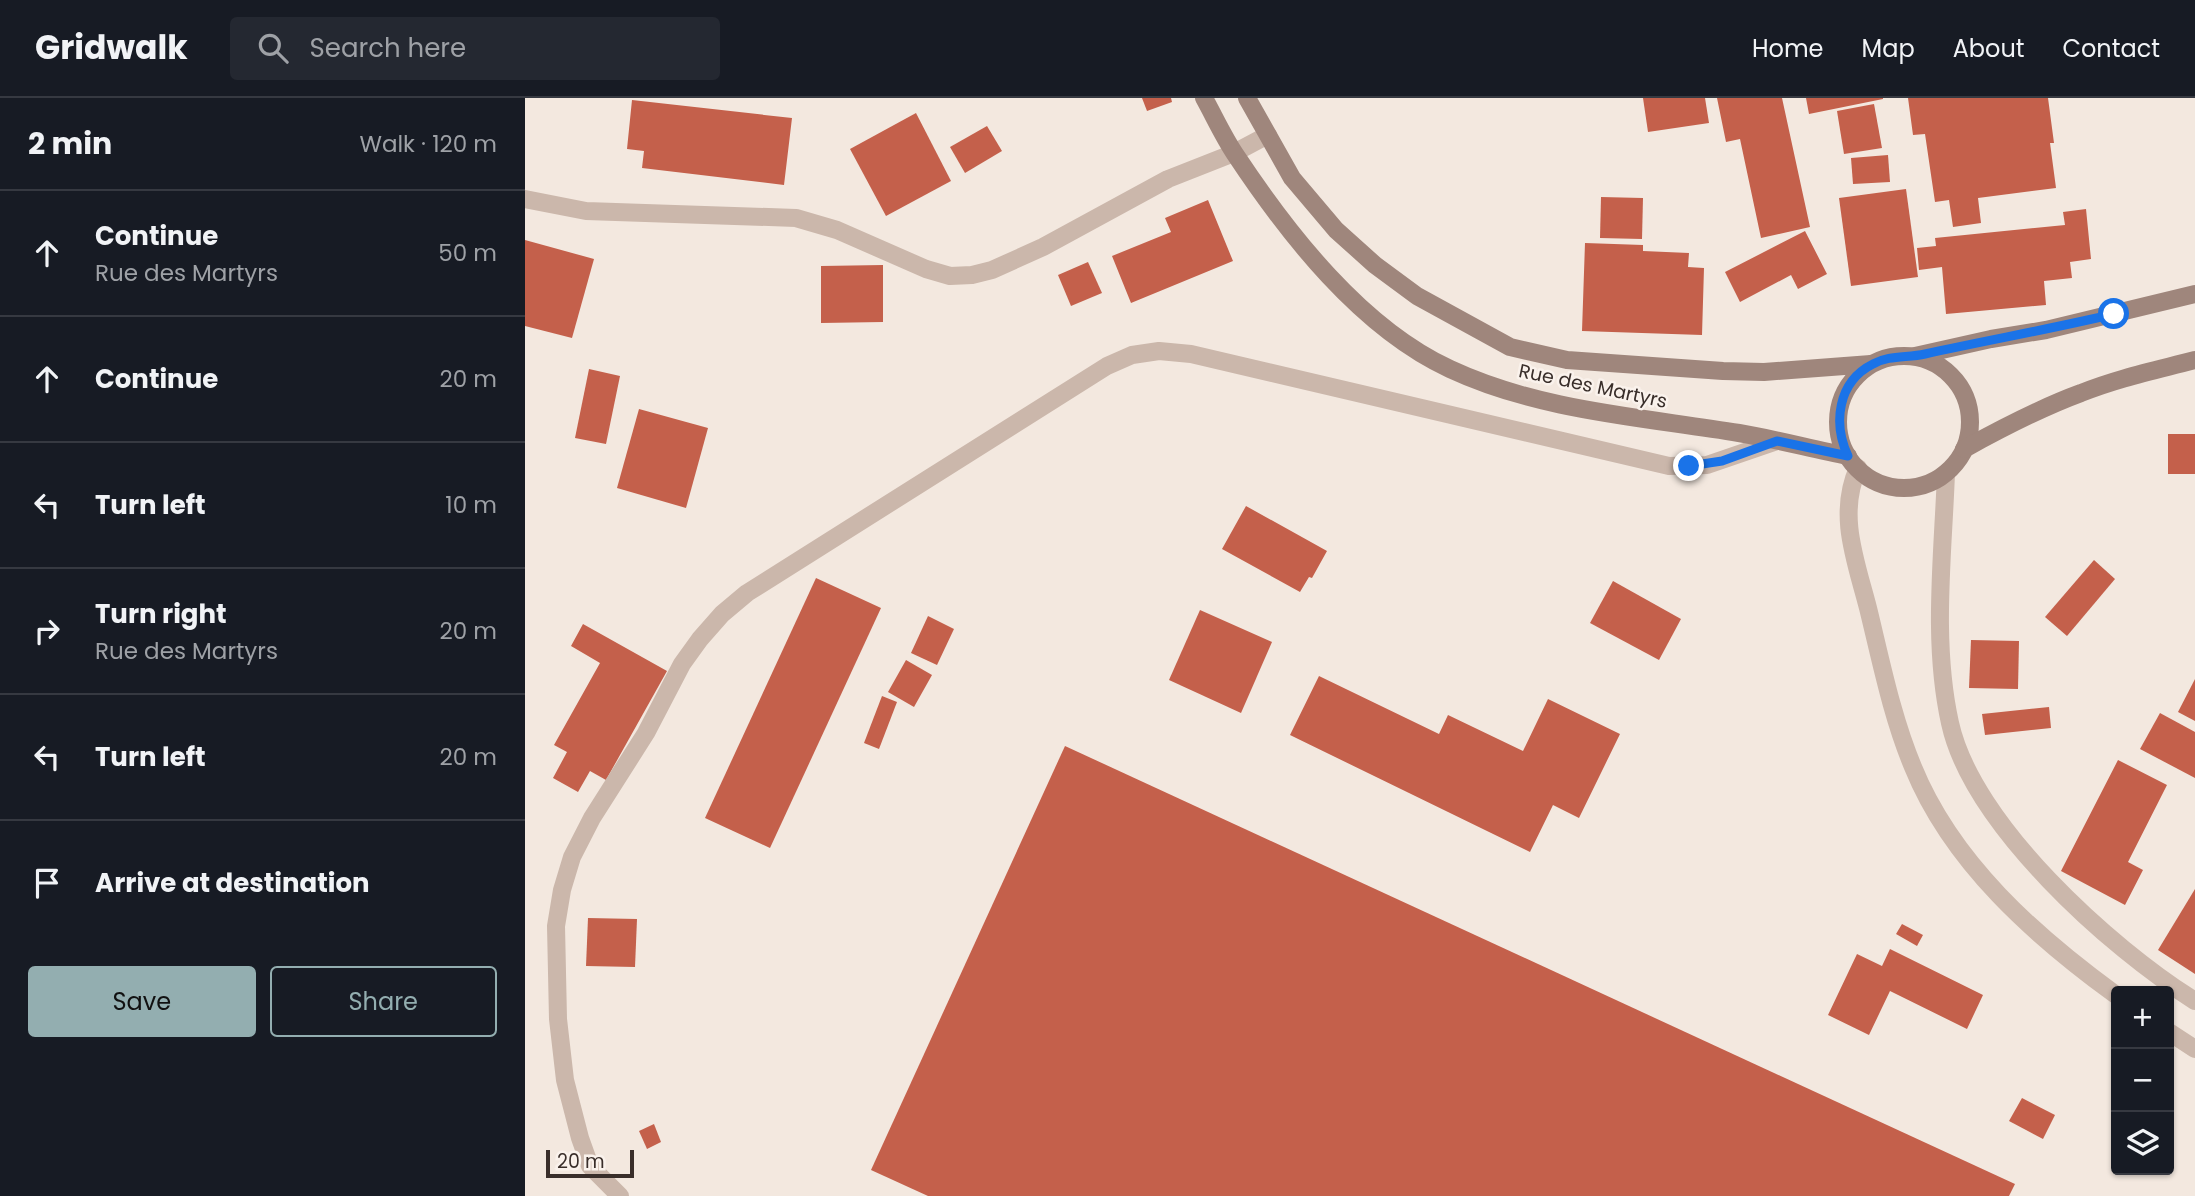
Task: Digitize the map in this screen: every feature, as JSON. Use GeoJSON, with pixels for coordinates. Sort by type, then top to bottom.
{"type":"FeatureCollection","features":[{"type":"Feature","properties":{"kind":"main road","name":"Rue des Martyrs"},"geometry":{"type":"LineString","coordinates":[[1204,98],[1234,152],[1308,253],[1392,334],[1451,370],[1517,394],[1568,407],[1741,433],[1853,462]]}},
{"type":"Feature","properties":{"kind":"main road","name":"Rue des Martyrs"},"geometry":{"type":"LineString","coordinates":[[1247,98],[1292,178],[1336,230],[1375,265],[1417,296],[1510,347],[1566,360],[1723,371],[1764,372],[1871,364]]}},
{"type":"Feature","properties":{"kind":"main road"},"geometry":{"type":"LineString","coordinates":[[1913,356],[1934,362],[1951,375],[1963,393],[1969,414],[1969,436],[1961,457],[1946,473],[1927,484],[1905,489],[1883,485],[1864,475],[1840,439],[1838,418],[1843,397],[1854,378],[1871,364],[1891,357],[1913,356],[2046,330],[2195,294]]}},
{"type":"Feature","properties":{"kind":"main road"},"geometry":{"type":"LineString","coordinates":[[1964,449],[2043,408],[2083,392],[2195,360]]}},
{"type":"Feature","properties":{"kind":"street"},"geometry":{"type":"LineString","coordinates":[[525,198],[586,211],[796,218],[837,230],[926,269],[950,276],[972,275],[992,270],[1043,247],[1168,179],[1268,135]]}},
{"type":"Feature","properties":{"kind":"street"},"geometry":{"type":"LineString","coordinates":[[620,1196],[590,1166],[565,1080],[558,1018],[556,926],[562,890],[572,857],[592,818],[646,733],[682,664],[700,639],[722,614],[747,593],[812,550],[1107,366],[1132,355],[1159,351],[1235,363],[1377,399],[1669,466],[1707,465],[1777,441]]}},
{"type":"Feature","properties":{"kind":"street"},"geometry":{"type":"LineString","coordinates":[[1853,462],[1847,502],[1850,537],[1895,716],[1913,768],[1938,817],[1992,888],[2052,945],[2111,991]]}},
{"type":"Feature","properties":{"kind":"street"},"geometry":{"type":"LineString","coordinates":[[1946,473],[1940,622],[1943,685],[1951,726],[1966,768],[1994,812],[2052,886],[2164,982],[2195,1001]]}},
{"type":"Feature","properties":{"kind":"street"},"geometry":{"type":"LineString","coordinates":[[2174,1035],[2195,1049]]}},
{"type":"Feature","properties":{"kind":"building"},"geometry":{"type":"Polygon","coordinates":[[[1142,98],[1171,98],[1172,102],[1147,111],[1142,98]]]}},
{"type":"Feature","properties":{"kind":"building"},"geometry":{"type":"Polygon","coordinates":[[[1643,98],[1705,98],[1709,123],[1648,132],[1643,98]]]}},
{"type":"Feature","properties":{"kind":"building"},"geometry":{"type":"Polygon","coordinates":[[[1717,98],[1782,98],[1810,227],[1761,238],[1740,139],[1726,142],[1717,98]]]}},
{"type":"Feature","properties":{"kind":"building"},"geometry":{"type":"Polygon","coordinates":[[[1806,98],[1883,98],[1883,99],[1809,114],[1806,98]]]}},
{"type":"Feature","properties":{"kind":"building"},"geometry":{"type":"Polygon","coordinates":[[[1908,98],[2048,98],[2056,188],[1978,198],[1981,223],[1953,227],[1949,200],[1935,202],[1925,134],[1913,135],[1908,98]]]}},
{"type":"Feature","properties":{"kind":"building"},"geometry":{"type":"Polygon","coordinates":[[[632,100],[792,118],[784,185],[642,168],[644,151],[627,149],[632,100]]]}},
{"type":"Feature","properties":{"kind":"building"},"geometry":{"type":"Polygon","coordinates":[[[1874,104],[1882,148],[1844,154],[1837,111],[1874,104]]]}},
{"type":"Feature","properties":{"kind":"building"},"geometry":{"type":"Polygon","coordinates":[[[916,113],[951,181],[886,216],[850,149],[916,113]]]}},
{"type":"Feature","properties":{"kind":"building"},"geometry":{"type":"Polygon","coordinates":[[[987,126],[1002,151],[965,173],[950,147],[987,126]]]}},
{"type":"Feature","properties":{"kind":"building"},"geometry":{"type":"Polygon","coordinates":[[[1888,155],[1890,182],[1853,184],[1851,158],[1888,155]]]}},
{"type":"Feature","properties":{"kind":"building"},"geometry":{"type":"Polygon","coordinates":[[[1906,189],[1918,277],[1851,286],[1839,198],[1906,189]]]}},
{"type":"Feature","properties":{"kind":"building"},"geometry":{"type":"Polygon","coordinates":[[[1601,197],[1643,198],[1642,239],[1600,238],[1601,197]]]}},
{"type":"Feature","properties":{"kind":"building"},"geometry":{"type":"Polygon","coordinates":[[[1208,200],[1233,261],[1131,303],[1112,256],[1171,232],[1165,218],[1208,200]]]}},
{"type":"Feature","properties":{"kind":"building"},"geometry":{"type":"Polygon","coordinates":[[[2086,209],[2091,259],[2070,262],[2072,278],[2044,281],[2046,305],[1946,314],[1942,267],[1919,270],[1917,248],[1936,246],[1935,238],[2065,225],[2063,212],[2086,209]]]}},
{"type":"Feature","properties":{"kind":"building"},"geometry":{"type":"Polygon","coordinates":[[[1805,231],[1827,274],[1798,289],[1791,275],[1740,302],[1725,272],[1805,231]]]}},
{"type":"Feature","properties":{"kind":"building"},"geometry":{"type":"Polygon","coordinates":[[[525,240],[594,259],[572,338],[525,326],[525,240]]]}},
{"type":"Feature","properties":{"kind":"building"},"geometry":{"type":"Polygon","coordinates":[[[1585,243],[1643,245],[1643,251],[1689,253],[1688,267],[1704,268],[1702,335],[1582,331],[1585,243]]]}},
{"type":"Feature","properties":{"kind":"building"},"geometry":{"type":"Polygon","coordinates":[[[1088,262],[1102,293],[1071,306],[1058,275],[1088,262]]]}},
{"type":"Feature","properties":{"kind":"building"},"geometry":{"type":"Polygon","coordinates":[[[883,265],[883,322],[821,323],[821,266],[883,265]]]}},
{"type":"Feature","properties":{"kind":"building"},"geometry":{"type":"Polygon","coordinates":[[[589,369],[620,376],[606,444],[575,438],[589,369]]]}},
{"type":"Feature","properties":{"kind":"building"},"geometry":{"type":"Polygon","coordinates":[[[639,409],[708,428],[686,508],[617,488],[639,409]]]}},
{"type":"Feature","properties":{"kind":"building"},"geometry":{"type":"Polygon","coordinates":[[[2168,434],[2195,434],[2195,474],[2168,474],[2168,434]]]}},
{"type":"Feature","properties":{"kind":"building"},"geometry":{"type":"Polygon","coordinates":[[[1246,506],[1327,551],[1312,578],[1309,577],[1300,592],[1222,549],[1246,506]]]}},
{"type":"Feature","properties":{"kind":"building"},"geometry":{"type":"Polygon","coordinates":[[[2094,560],[2115,579],[2067,636],[2045,617],[2094,560]]]}},
{"type":"Feature","properties":{"kind":"building"},"geometry":{"type":"Polygon","coordinates":[[[816,578],[881,608],[770,848],[705,818],[816,578]]]}},
{"type":"Feature","properties":{"kind":"building"},"geometry":{"type":"Polygon","coordinates":[[[1613,581],[1681,619],[1659,660],[1590,623],[1613,581]]]}},
{"type":"Feature","properties":{"kind":"building"},"geometry":{"type":"Polygon","coordinates":[[[1200,610],[1272,642],[1241,713],[1169,680],[1200,610]]]}},
{"type":"Feature","properties":{"kind":"building"},"geometry":{"type":"Polygon","coordinates":[[[928,616],[954,629],[937,665],[911,653],[928,616]]]}},
{"type":"Feature","properties":{"kind":"building"},"geometry":{"type":"Polygon","coordinates":[[[583,624],[667,671],[606,780],[590,771],[578,792],[553,778],[567,752],[554,745],[600,663],[571,646],[583,624]]]}},
{"type":"Feature","properties":{"kind":"building"},"geometry":{"type":"Polygon","coordinates":[[[1971,640],[2019,641],[2018,689],[1969,688],[1971,640]]]}},
{"type":"Feature","properties":{"kind":"building"},"geometry":{"type":"Polygon","coordinates":[[[906,660],[932,675],[914,707],[888,692],[906,660]]]}},
{"type":"Feature","properties":{"kind":"building"},"geometry":{"type":"Polygon","coordinates":[[[1319,676],[1439,734],[1448,715],[1523,751],[1548,699],[1620,734],[1579,818],[1553,805],[1530,852],[1290,735],[1319,676]]]}},
{"type":"Feature","properties":{"kind":"building"},"geometry":{"type":"Polygon","coordinates":[[[2195,679],[2195,721],[2178,712],[2195,679]]]}},
{"type":"Feature","properties":{"kind":"building"},"geometry":{"type":"Polygon","coordinates":[[[882,696],[897,702],[879,749],[864,743],[882,696]]]}},
{"type":"Feature","properties":{"kind":"building"},"geometry":{"type":"Polygon","coordinates":[[[2049,707],[2051,728],[1985,735],[1982,714],[2049,707]]]}},
{"type":"Feature","properties":{"kind":"building"},"geometry":{"type":"Polygon","coordinates":[[[2160,713],[2195,732],[2195,778],[2140,749],[2160,713]]]}},
{"type":"Feature","properties":{"kind":"building"},"geometry":{"type":"Polygon","coordinates":[[[1065,746],[2015,1184],[2009,1196],[928,1196],[871,1170],[1065,746]]]}},
{"type":"Feature","properties":{"kind":"building"},"geometry":{"type":"Polygon","coordinates":[[[2118,760],[2167,785],[2128,862],[2143,870],[2125,905],[2061,871],[2118,760]]]}},
{"type":"Feature","properties":{"kind":"building"},"geometry":{"type":"Polygon","coordinates":[[[2195,889],[2195,974],[2158,950],[2195,889]]]}},
{"type":"Feature","properties":{"kind":"building"},"geometry":{"type":"Polygon","coordinates":[[[588,918],[637,919],[635,967],[586,966],[588,918]]]}},
{"type":"Feature","properties":{"kind":"building"},"geometry":{"type":"Polygon","coordinates":[[[1902,924],[1923,935],[1917,946],[1896,934],[1902,924]]]}},
{"type":"Feature","properties":{"kind":"building"},"geometry":{"type":"Polygon","coordinates":[[[1890,949],[1983,995],[1967,1029],[1890,991],[1869,1035],[1828,1015],[1857,954],[1882,966],[1890,949]]]}},
{"type":"Feature","properties":{"kind":"building"},"geometry":{"type":"Polygon","coordinates":[[[2022,1098],[2055,1115],[2043,1139],[2009,1121],[2022,1098]]]}},
{"type":"Feature","properties":{"kind":"building"},"geometry":{"type":"Polygon","coordinates":[[[654,1124],[661,1142],[647,1149],[639,1131],[654,1124]]]}},
{"type":"Feature","properties":{"kind":"route"},"geometry":{"type":"LineString","coordinates":[[1689,466],[1722,461],[1777,441],[1848,456],[1840,439],[1838,418],[1843,397],[1854,378],[1871,364],[1891,357],[1913,356],[2114,314]]}}]}
